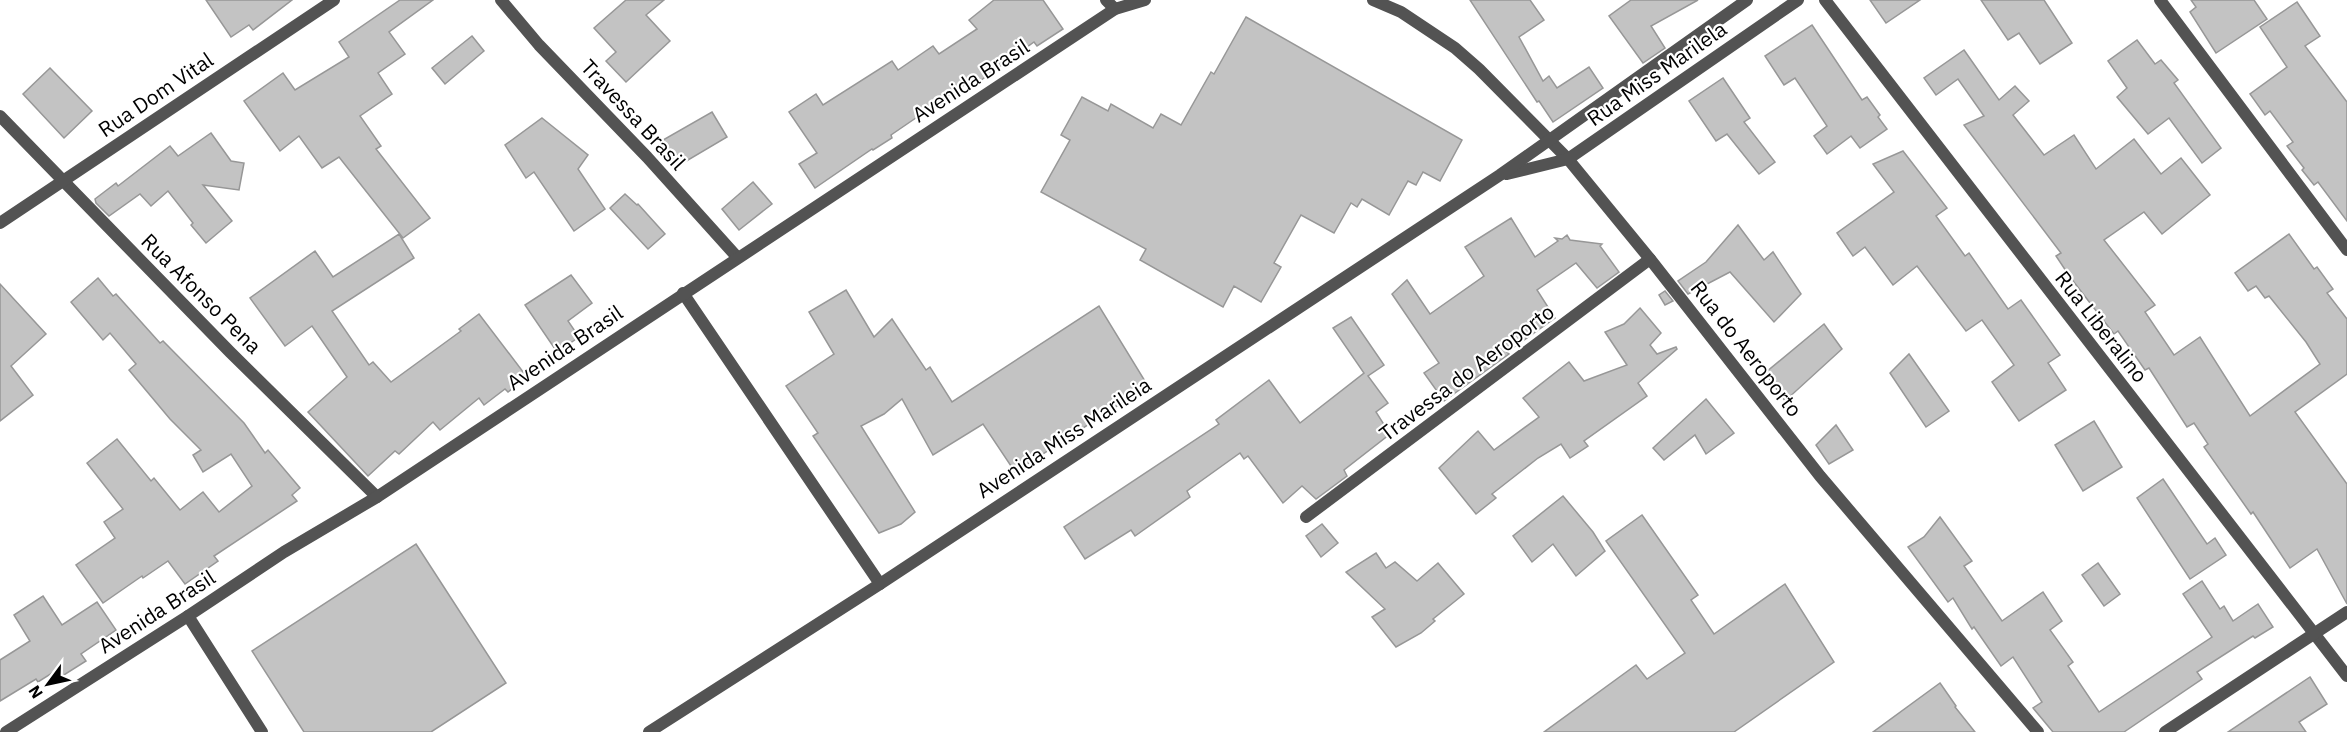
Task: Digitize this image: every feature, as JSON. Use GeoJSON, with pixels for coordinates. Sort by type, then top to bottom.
{"type":"FeatureCollection","features":[{"type":"Feature","properties":{"kind":"street","name":"Rua Dom Vital"},"geometry":{"type":"LineString","coordinates":[[0,223],[334,0]]}},
{"type":"Feature","properties":{"kind":"street","name":"Travessa Brasil"},"geometry":{"type":"LineString","coordinates":[[501,0],[539,45],[647,157],[737,257]]}},
{"type":"Feature","properties":{"kind":"street","name":"Avenida Brasil"},"geometry":{"type":"LineString","coordinates":[[6,732],[284,552],[377,497],[1111,4],[1146,0]]}},
{"type":"Feature","properties":{"kind":"street","name":"Rua do Aeroporto"},"geometry":{"type":"LineString","coordinates":[[1373,0],[1400,6],[1455,48],[1479,69],[1568,159],[1650,259],[1820,476],[2038,732]]}},
{"type":"Feature","properties":{"kind":"street","name":"Rua Miss Marilela"},"geometry":{"type":"LineString","coordinates":[[1549,140],[1747,0]]}},
{"type":"Feature","properties":{"kind":"street","name":"Rua Miss Marilela"},"geometry":{"type":"LineString","coordinates":[[1568,159],[1798,0]]}},
{"type":"Feature","properties":{"kind":"street","name":"Rua Liberalino"},"geometry":{"type":"LineString","coordinates":[[1825,0],[2347,676]]}},
{"type":"Feature","properties":{"kind":"street"},"geometry":{"type":"LineString","coordinates":[[2160,0],[2347,250]]}},
{"type":"Feature","properties":{"kind":"street","name":"Rua Afonso Pena"},"geometry":{"type":"LineString","coordinates":[[0,116],[230,351],[377,497]]}},
{"type":"Feature","properties":{"kind":"street","name":"Avenida Miss Marileia"},"geometry":{"type":"LineString","coordinates":[[649,732],[880,584],[1500,175],[1549,140]]}},
{"type":"Feature","properties":{"kind":"street","name":"Avenida Miss Marileia"},"geometry":{"type":"LineString","coordinates":[[1500,175],[1568,159]]}},
{"type":"Feature","properties":{"kind":"street","name":"Travessa do Aeroporto"},"geometry":{"type":"LineString","coordinates":[[1306,517],[1650,259]]}},
{"type":"Feature","properties":{"kind":"street"},"geometry":{"type":"LineString","coordinates":[[683,293],[880,584]]}},
{"type":"Feature","properties":{"kind":"street"},"geometry":{"type":"LineString","coordinates":[[2165,732],[2347,612]]}},
{"type":"Feature","properties":{"kind":"street"},"geometry":{"type":"LineString","coordinates":[[188,616],[262,732]]}},
{"type":"Feature","properties":{"kind":"street"},"geometry":{"type":"LineString","coordinates":[[25,721],[32,732]]}},
{"type":"Feature","properties":{"kind":"building"},"geometry":{"type":"Polygon","coordinates":[[[206,0],[292,0],[253,30],[249,25],[231,37],[206,0]]]}},
{"type":"Feature","properties":{"kind":"building"},"geometry":{"type":"Polygon","coordinates":[[[400,0],[433,0],[389,32],[405,54],[378,73],[392,94],[360,116],[381,146],[376,149],[430,218],[403,238],[339,157],[322,168],[299,136],[280,151],[244,101],[283,73],[295,90],[349,57],[339,42],[400,0]]]}},
{"type":"Feature","properties":{"kind":"building"},"geometry":{"type":"Polygon","coordinates":[[[626,0],[664,0],[646,15],[670,41],[626,82],[606,61],[616,52],[594,28],[626,0]]]}},
{"type":"Feature","properties":{"kind":"building"},"geometry":{"type":"Polygon","coordinates":[[[994,0],[1043,0],[1063,29],[1037,46],[1034,42],[973,86],[970,81],[891,135],[892,138],[815,188],[799,164],[817,153],[789,112],[816,94],[823,105],[892,61],[898,70],[933,46],[939,54],[977,29],[969,20],[994,0]]]}},
{"type":"Feature","properties":{"kind":"building"},"geometry":{"type":"Polygon","coordinates":[[[1470,0],[1530,0],[1544,20],[1519,37],[1543,81],[1549,76],[1557,88],[1589,67],[1603,88],[1553,122],[1539,101],[1537,102],[1470,0]]]}},
{"type":"Feature","properties":{"kind":"building"},"geometry":{"type":"Polygon","coordinates":[[[1631,0],[1698,0],[1651,26],[1665,48],[1643,63],[1609,16],[1631,0]]]}},
{"type":"Feature","properties":{"kind":"building"},"geometry":{"type":"Polygon","coordinates":[[[1870,0],[1920,0],[1886,23],[1870,0]]]}},
{"type":"Feature","properties":{"kind":"building"},"geometry":{"type":"Polygon","coordinates":[[[1981,0],[2044,0],[2072,43],[2040,64],[2019,33],[2008,40],[1981,0]]]}},
{"type":"Feature","properties":{"kind":"building"},"geometry":{"type":"Polygon","coordinates":[[[2191,0],[2254,0],[2267,19],[2216,53],[2190,12],[2196,7],[2191,0]]]}},
{"type":"Feature","properties":{"kind":"building"},"geometry":{"type":"Polygon","coordinates":[[[2297,2],[2320,36],[2305,46],[2347,102],[2347,221],[2318,182],[2314,185],[2302,170],[2304,168],[2287,146],[2293,142],[2270,111],[2265,115],[2250,94],[2287,67],[2260,27],[2297,2]]]}},
{"type":"Feature","properties":{"kind":"building"},"geometry":{"type":"Polygon","coordinates":[[[1246,17],[1462,140],[1440,181],[1423,172],[1416,185],[1408,181],[1389,215],[1362,199],[1357,207],[1351,203],[1334,233],[1301,215],[1274,263],[1281,267],[1261,302],[1234,286],[1223,307],[1140,260],[1146,249],[1041,192],[1070,140],[1061,135],[1082,97],[1108,111],[1111,104],[1153,128],[1161,114],[1181,125],[1211,72],[1214,74],[1246,17]]]}},
{"type":"Feature","properties":{"kind":"building"},"geometry":{"type":"Polygon","coordinates":[[[1812,25],[1862,100],[1867,97],[1887,129],[1860,148],[1851,136],[1827,154],[1814,136],[1827,126],[1795,78],[1784,85],[1765,56],[1812,25]]]}},
{"type":"Feature","properties":{"kind":"building"},"geometry":{"type":"Polygon","coordinates":[[[472,36],[484,51],[445,84],[432,68],[472,36]]]}},
{"type":"Feature","properties":{"kind":"building"},"geometry":{"type":"Polygon","coordinates":[[[2137,40],[2155,64],[2161,60],[2178,80],[2174,83],[2221,148],[2202,163],[2169,118],[2148,134],[2117,97],[2127,88],[2108,61],[2137,40]]]}},
{"type":"Feature","properties":{"kind":"building"},"geometry":{"type":"Polygon","coordinates":[[[1964,50],[1999,100],[2015,86],[2029,101],[2013,115],[2044,155],[2074,135],[2096,169],[2134,139],[2161,174],[2181,158],[2210,195],[2162,234],[2144,212],[2104,240],[2155,305],[2145,312],[2174,355],[2200,337],[2250,416],[2320,364],[2306,342],[2269,296],[2265,298],[2256,286],[2248,291],[2235,273],[2289,234],[2314,269],[2317,267],[2333,289],[2327,293],[2347,319],[2347,374],[2295,412],[2347,484],[2347,604],[2317,549],[2290,568],[2253,512],[2251,514],[2204,447],[2208,444],[2194,423],[2187,427],[2149,368],[2145,370],[2118,331],[2114,334],[2070,277],[2056,256],[2061,253],[1964,125],[1984,116],[1958,79],[1936,95],[1924,78],[1964,50]]]}},
{"type":"Feature","properties":{"kind":"building"},"geometry":{"type":"Polygon","coordinates":[[[50,68],[92,111],[64,138],[23,94],[50,68]]]}},
{"type":"Feature","properties":{"kind":"building"},"geometry":{"type":"Polygon","coordinates":[[[1723,78],[1750,118],[1744,122],[1775,162],[1759,174],[1727,134],[1716,141],[1689,101],[1723,78]]]}},
{"type":"Feature","properties":{"kind":"building"},"geometry":{"type":"Polygon","coordinates":[[[712,112],[727,137],[678,166],[663,140],[712,112]]]}},
{"type":"Feature","properties":{"kind":"building"},"geometry":{"type":"Polygon","coordinates":[[[542,118],[588,155],[578,169],[605,209],[574,231],[534,172],[526,178],[505,145],[542,118]]]}},
{"type":"Feature","properties":{"kind":"building"},"geometry":{"type":"Polygon","coordinates":[[[211,133],[231,161],[244,163],[239,190],[203,185],[232,221],[206,243],[168,191],[151,206],[140,194],[109,216],[96,203],[95,199],[116,183],[118,186],[170,146],[178,156],[211,133]]]}},
{"type":"Feature","properties":{"kind":"building"},"geometry":{"type":"Polygon","coordinates":[[[1903,151],[1947,208],[1936,216],[1965,256],[1969,253],[2008,309],[2021,300],[2060,355],[2048,363],[2066,390],[2019,421],[1992,382],[2014,365],[1982,320],[1966,331],[1917,266],[1893,285],[1865,247],[1853,256],[1837,233],[1894,192],[1873,164],[1903,151]]]}},
{"type":"Feature","properties":{"kind":"building"},"geometry":{"type":"Polygon","coordinates":[[[753,182],[772,204],[739,230],[722,209],[753,182]]]}},
{"type":"Feature","properties":{"kind":"building"},"geometry":{"type":"Polygon","coordinates":[[[625,194],[638,204],[665,234],[648,249],[610,208],[625,194]]]}},
{"type":"Feature","properties":{"kind":"building"},"geometry":{"type":"Polygon","coordinates":[[[1511,218],[1535,257],[1558,241],[1555,238],[1562,239],[1567,235],[1570,240],[1602,244],[1600,246],[1619,272],[1597,288],[1576,263],[1537,290],[1555,318],[1444,401],[1424,373],[1439,363],[1392,294],[1407,280],[1430,314],[1484,276],[1465,247],[1511,218]]]}},
{"type":"Feature","properties":{"kind":"building"},"geometry":{"type":"Polygon","coordinates":[[[1738,225],[1764,260],[1773,252],[1801,294],[1774,322],[1730,272],[1688,294],[1678,281],[1706,262],[1738,225]]]}},
{"type":"Feature","properties":{"kind":"building"},"geometry":{"type":"Polygon","coordinates":[[[399,234],[414,258],[332,311],[369,365],[373,362],[391,382],[461,331],[459,329],[479,314],[527,377],[508,392],[505,389],[484,405],[479,398],[440,430],[433,422],[399,454],[395,451],[368,476],[308,412],[347,377],[312,326],[285,346],[250,298],[315,251],[333,277],[399,234]]]}},
{"type":"Feature","properties":{"kind":"building"},"geometry":{"type":"Polygon","coordinates":[[[571,275],[592,303],[568,321],[579,337],[557,352],[525,305],[571,275]]]}},
{"type":"Feature","properties":{"kind":"building"},"geometry":{"type":"Polygon","coordinates":[[[98,278],[113,296],[116,294],[160,343],[163,341],[244,423],[265,453],[268,450],[300,488],[292,495],[297,501],[214,556],[218,561],[185,584],[168,561],[103,603],[76,565],[115,538],[104,522],[123,509],[87,463],[117,439],[151,481],[154,478],[180,510],[203,492],[219,512],[252,486],[231,454],[203,472],[193,455],[201,450],[170,419],[129,370],[136,364],[110,333],[103,340],[71,302],[98,278]]]}},
{"type":"Feature","properties":{"kind":"building"},"geometry":{"type":"Polygon","coordinates":[[[0,284],[46,334],[11,366],[33,395],[0,421],[0,284]]]}},
{"type":"Feature","properties":{"kind":"building"},"geometry":{"type":"Polygon","coordinates":[[[846,290],[874,337],[892,319],[926,370],[930,367],[952,402],[1099,306],[1148,386],[1015,472],[983,424],[933,455],[902,399],[884,414],[861,426],[915,512],[901,524],[879,533],[813,436],[818,433],[786,386],[834,354],[809,312],[846,290]]]}},
{"type":"Feature","properties":{"kind":"building"},"geometry":{"type":"Polygon","coordinates":[[[1665,291],[1673,301],[1665,305],[1659,295],[1665,291]]]}},
{"type":"Feature","properties":{"kind":"building"},"geometry":{"type":"Polygon","coordinates":[[[1640,308],[1661,333],[1650,345],[1657,354],[1676,347],[1677,349],[1638,383],[1647,396],[1584,441],[1588,446],[1570,458],[1561,444],[1538,458],[1492,494],[1496,498],[1476,514],[1439,468],[1478,431],[1494,450],[1539,417],[1523,398],[1569,362],[1584,381],[1627,365],[1605,332],[1624,324],[1640,308]]]}},
{"type":"Feature","properties":{"kind":"building"},"geometry":{"type":"Polygon","coordinates":[[[1351,317],[1384,365],[1368,376],[1388,403],[1376,412],[1390,434],[1344,470],[1347,476],[1316,499],[1302,486],[1283,503],[1248,456],[1244,459],[1240,453],[1187,491],[1190,497],[1135,536],[1131,530],[1085,559],[1064,527],[1219,424],[1216,420],[1269,380],[1300,423],[1364,373],[1333,328],[1351,317]]]}},
{"type":"Feature","properties":{"kind":"building"},"geometry":{"type":"Polygon","coordinates":[[[1824,324],[1842,349],[1785,401],[1765,373],[1824,324]]]}},
{"type":"Feature","properties":{"kind":"building"},"geometry":{"type":"Polygon","coordinates":[[[1909,354],[1949,411],[1926,427],[1890,373],[1909,354]]]}},
{"type":"Feature","properties":{"kind":"building"},"geometry":{"type":"Polygon","coordinates":[[[1706,399],[1734,433],[1706,454],[1695,435],[1664,460],[1653,448],[1706,399]]]}},
{"type":"Feature","properties":{"kind":"building"},"geometry":{"type":"Polygon","coordinates":[[[2094,421],[2122,467],[2083,491],[2055,445],[2094,421]]]}},
{"type":"Feature","properties":{"kind":"building"},"geometry":{"type":"Polygon","coordinates":[[[1836,425],[1853,450],[1829,464],[1816,445],[1836,425]]]}},
{"type":"Feature","properties":{"kind":"building"},"geometry":{"type":"Polygon","coordinates":[[[2163,479],[2207,544],[2215,538],[2226,555],[2190,579],[2137,498],[2163,479]]]}},
{"type":"Feature","properties":{"kind":"building"},"geometry":{"type":"Polygon","coordinates":[[[1563,496],[1593,532],[1605,551],[1576,576],[1553,544],[1532,562],[1513,536],[1563,496]]]}},
{"type":"Feature","properties":{"kind":"building"},"geometry":{"type":"Polygon","coordinates":[[[1642,515],[1698,595],[1691,600],[1714,634],[1785,584],[1834,662],[1734,732],[1544,732],[1636,665],[1647,679],[1685,653],[1606,541],[1642,515]]]}},
{"type":"Feature","properties":{"kind":"building"},"geometry":{"type":"Polygon","coordinates":[[[1940,517],[1972,561],[1964,566],[2002,621],[2043,592],[2062,621],[2050,630],[2073,662],[2068,666],[2099,712],[2212,637],[2183,594],[2202,581],[2220,609],[2224,606],[2233,621],[2258,604],[2273,627],[2255,638],[2253,636],[2197,672],[2202,679],[2124,732],[2053,732],[2033,708],[2042,702],[2013,657],[2001,666],[1974,627],[1972,629],[1953,598],[1948,602],[1908,547],[1924,537],[1940,517]]]}},
{"type":"Feature","properties":{"kind":"building"},"geometry":{"type":"Polygon","coordinates":[[[1322,524],[1338,543],[1321,557],[1306,536],[1322,524]]]}},
{"type":"Feature","properties":{"kind":"building"},"geometry":{"type":"Polygon","coordinates":[[[416,544],[506,683],[431,732],[304,732],[252,651],[416,544]]]}},
{"type":"Feature","properties":{"kind":"building"},"geometry":{"type":"Polygon","coordinates":[[[1376,553],[1386,568],[1395,562],[1417,581],[1438,563],[1464,594],[1433,619],[1435,621],[1421,633],[1396,647],[1372,617],[1385,609],[1346,572],[1376,553]]]}},
{"type":"Feature","properties":{"kind":"building"},"geometry":{"type":"Polygon","coordinates":[[[2098,563],[2120,594],[2104,606],[2082,575],[2098,563]]]}},
{"type":"Feature","properties":{"kind":"building"},"geometry":{"type":"Polygon","coordinates":[[[43,596],[62,625],[97,602],[116,630],[81,654],[86,661],[56,680],[52,673],[38,682],[36,679],[0,701],[0,660],[30,641],[14,615],[43,596]]]}},
{"type":"Feature","properties":{"kind":"building"},"geometry":{"type":"Polygon","coordinates":[[[2310,677],[2327,704],[2299,722],[2306,732],[2228,732],[2310,677]]]}},
{"type":"Feature","properties":{"kind":"building"},"geometry":{"type":"Polygon","coordinates":[[[1940,683],[1975,732],[1873,732],[1940,683]]]}}]}
